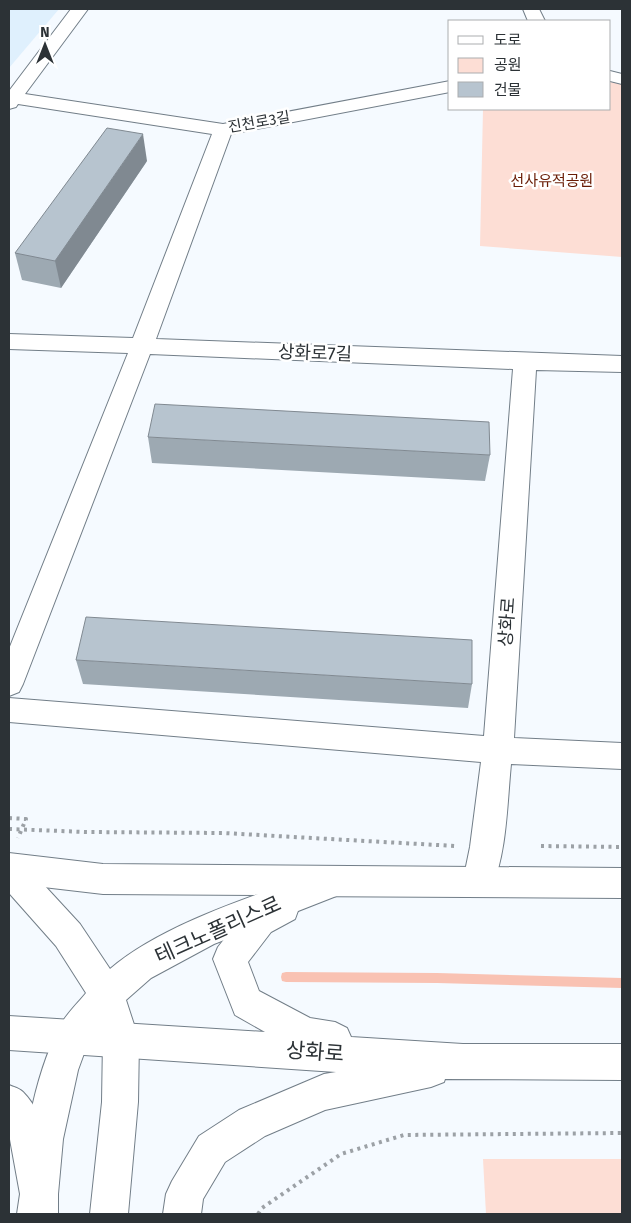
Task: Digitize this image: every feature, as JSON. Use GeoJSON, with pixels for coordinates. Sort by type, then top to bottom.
{"type":"FeatureCollection","features":[{"type":"Feature","properties":{"kind":"main road"},"geometry":{"type":"LineString","coordinates":[[10,99],[80,9]]}},
{"type":"Feature","properties":{"kind":"main road","name":"진천로3길"},"geometry":{"type":"LineString","coordinates":[[10,99],[223,130],[448,86]]}},
{"type":"Feature","properties":{"kind":"main road"},"geometry":{"type":"LineString","coordinates":[[9,684],[142,346],[223,130]]}},
{"type":"Feature","properties":{"kind":"main road","name":"상화로7길"},"geometry":{"type":"LineString","coordinates":[[9,340],[525,362],[622,364]]}},
{"type":"Feature","properties":{"kind":"main road","name":"상화로"},"geometry":{"type":"LineString","coordinates":[[479,881],[486,847],[498,750],[525,362]]}},
{"type":"Feature","properties":{"kind":"main road"},"geometry":{"type":"LineString","coordinates":[[9,710],[498,750],[622,756]]}},
{"type":"Feature","properties":{"kind":"main road"},"geometry":{"type":"LineString","coordinates":[[11,861],[104,879],[622,883]]}},
{"type":"Feature","properties":{"kind":"main road"},"geometry":{"type":"LineString","coordinates":[[11,861],[68,935],[107,994],[121,1040],[120,1102],[109,1214]]}},
{"type":"Feature","properties":{"kind":"main road"},"geometry":{"type":"LineString","coordinates":[[333,882],[259,921],[230,959],[247,1004],[306,1035],[463,1062]]}},
{"type":"Feature","properties":{"kind":"main road","name":"테크노폴리스로"},"geometry":{"type":"LineString","coordinates":[[38,1208],[48,1122],[60,1070],[73,1037],[107,994],[138,966],[203,932],[333,882]]}},
{"type":"Feature","properties":{"kind":"main road","name":"상화로"},"geometry":{"type":"LineString","coordinates":[[9,1033],[463,1062],[622,1062]]}},
{"type":"Feature","properties":{"kind":"main road"},"geometry":{"type":"LineString","coordinates":[[182,1214],[186,1194],[212,1149],[252,1123],[324,1092],[463,1062]]}},
{"type":"Feature","properties":{"kind":"main road"},"geometry":{"type":"LineString","coordinates":[[9,1103],[28,1130],[38,1208]]}},
{"type":"Feature","properties":{"kind":"path"},"geometry":{"type":"LineString","coordinates":[[9,818],[26,819],[11,861]]}},
{"type":"Feature","properties":{"kind":"path"},"geometry":{"type":"LineString","coordinates":[[9,829],[86,832],[223,833],[455,846]]}},
{"type":"Feature","properties":{"kind":"path"},"geometry":{"type":"LineString","coordinates":[[541,846],[622,847]]}},
{"type":"Feature","properties":{"kind":"path"},"geometry":{"type":"LineString","coordinates":[[258,1214],[262,1208],[340,1154],[404,1135],[622,1133]]}},
{"type":"Feature","properties":{"kind":"shaded area"},"geometry":{"type":"Polygon","coordinates":[[[9,9],[59,9],[9,68],[9,9]]]}},
{"type":"Feature","properties":{"kind":"green space","name":"선사유적공원"},"geometry":{"type":"Polygon","coordinates":[[[611,82],[622,84],[622,257],[480,246],[483,110],[611,110],[611,82]]]}},
{"type":"Feature","properties":{"kind":"green space"},"geometry":{"type":"Polygon","coordinates":[[[483,1159],[622,1159],[622,1214],[486,1214],[483,1159]]]}},
{"type":"Feature","properties":{"kind":"building"},"geometry":{"type":"Polygon","coordinates":[[[107,128],[143,134],[55,261],[15,253],[107,128]]]}},
{"type":"Feature","properties":{"kind":"building"},"geometry":{"type":"Polygon","coordinates":[[[155,404],[489,422],[490,455],[148,437],[155,404]]]}},
{"type":"Feature","properties":{"kind":"building"},"geometry":{"type":"Polygon","coordinates":[[[86,617],[472,640],[472,684],[76,660],[86,617]]]}},
{"type":"Feature","properties":{"kind":"waterway"},"geometry":{"type":"LineString","coordinates":[[286,977],[437,978],[622,983]]}}]}
